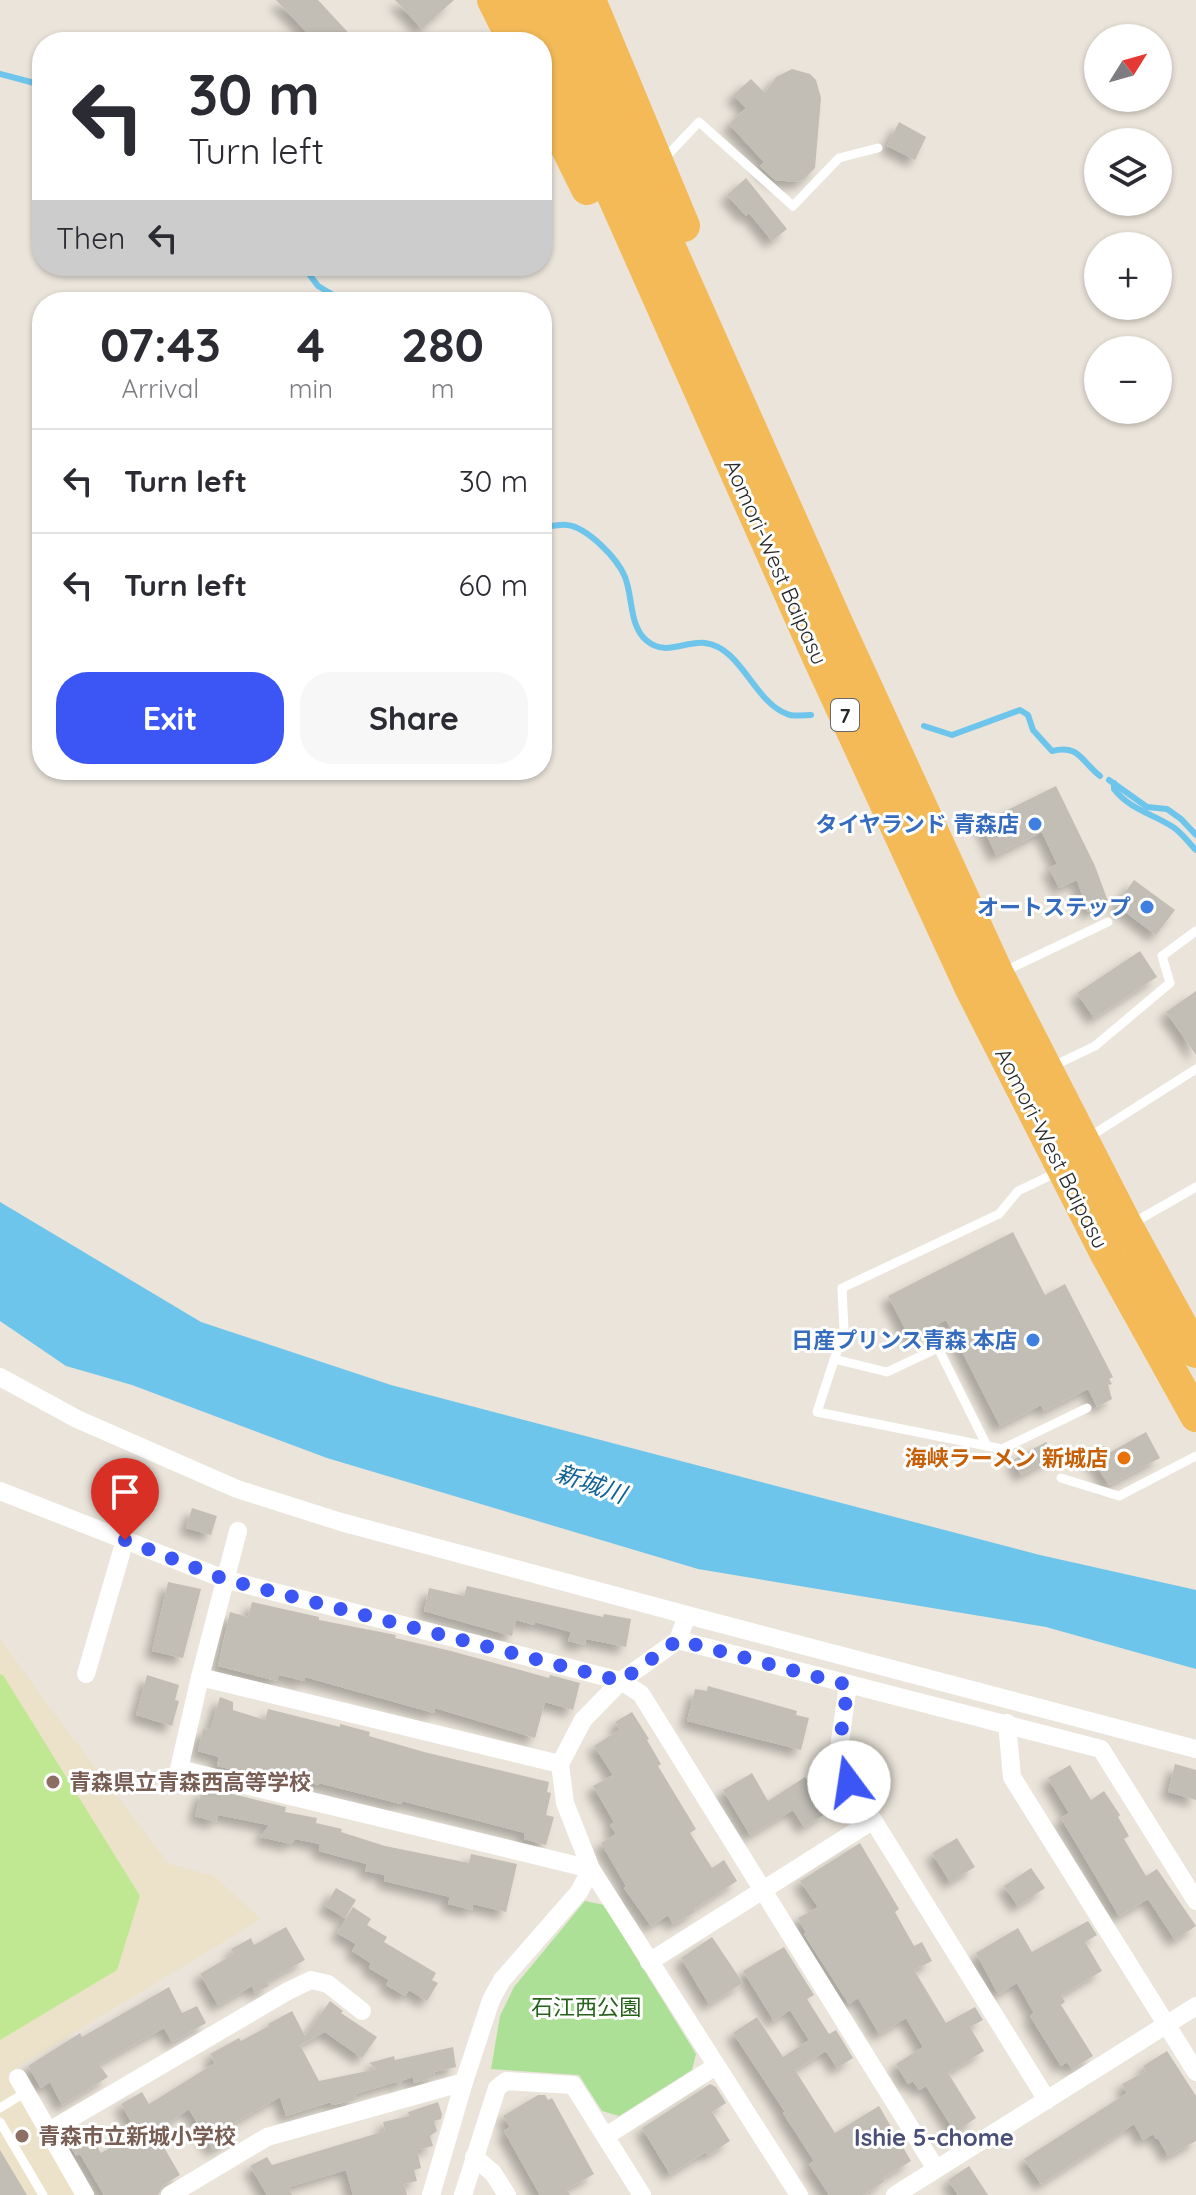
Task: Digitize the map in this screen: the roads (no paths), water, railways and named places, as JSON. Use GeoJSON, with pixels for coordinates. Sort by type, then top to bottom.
{"type":"FeatureCollection","features":[{"type":"Feature","properties":{"kind":"highway"},"geometry":{"type":"LineString","coordinates":[[493,0],[509,32]]}},
{"type":"Feature","properties":{"kind":"highway","name":"Aomori-West Baipasu"},"geometry":{"type":"LineString","coordinates":[[526,0],[540,32]]}},
{"type":"Feature","properties":{"kind":"highway","name":"Aomori-West Baipasu"},"geometry":{"type":"LineString","coordinates":[[560,0],[998,974],[1127,1226],[1196,1352]]}},
{"type":"Feature","properties":{"kind":"highway"},"geometry":{"type":"LineString","coordinates":[[590,0],[706,278],[785,503]]}},
{"type":"Feature","properties":{"kind":"highway","name":"Aomori-West Baipasu"},"geometry":{"type":"LineString","coordinates":[[552,58],[971,989],[1106,1254],[1196,1416]]}},
{"type":"Feature","properties":{"kind":"highway"},"geometry":{"type":"LineString","coordinates":[[552,118],[623,260],[723,442]]}},
{"type":"Feature","properties":{"kind":"street"},"geometry":{"type":"LineString","coordinates":[[0,1377],[77,1419],[237,1489],[341,1522],[1196,1749]]}},
{"type":"Feature","properties":{"kind":"street"},"geometry":{"type":"LineString","coordinates":[[0,1491],[224,1579],[621,1681],[641,1694],[936,2169]]}},
{"type":"Feature","properties":{"kind":"street"},"geometry":{"type":"LineString","coordinates":[[238,1531],[179,1769],[591,1869]]}},
{"type":"Feature","properties":{"kind":"street"},"geometry":{"type":"LineString","coordinates":[[86,1674],[125,1540]]}},
{"type":"Feature","properties":{"kind":"street"},"geometry":{"type":"LineString","coordinates":[[687,1615],[678,1640],[621,1681],[583,1720],[560,1764],[565,1803],[591,1869],[799,2195]]}},
{"type":"Feature","properties":{"kind":"street"},"geometry":{"type":"LineString","coordinates":[[678,1640],[1101,1749],[1196,1901]]}},
{"type":"Feature","properties":{"kind":"street"},"geometry":{"type":"LineString","coordinates":[[200,1677],[560,1764]]}},
{"type":"Feature","properties":{"kind":"street"},"geometry":{"type":"LineString","coordinates":[[848,1685],[837,1762],[1047,2100]]}},
{"type":"Feature","properties":{"kind":"street"},"geometry":{"type":"LineString","coordinates":[[1007,1723],[1012,1777],[1196,2072]]}},
{"type":"Feature","properties":{"kind":"street"},"geometry":{"type":"LineString","coordinates":[[649,1962],[872,1821]]}},
{"type":"Feature","properties":{"kind":"street"},"geometry":{"type":"LineString","coordinates":[[431,2195],[491,2000],[502,1980],[579,1892],[591,1869]]}},
{"type":"Feature","properties":{"kind":"street"},"geometry":{"type":"LineString","coordinates":[[49,2131],[311,1980],[328,1984],[362,2011]]}},
{"type":"Feature","properties":{"kind":"street"},"geometry":{"type":"LineString","coordinates":[[895,2195],[1196,2006]]}},
{"type":"Feature","properties":{"kind":"street"},"geometry":{"type":"LineString","coordinates":[[606,2136],[716,2066]]}},
{"type":"Feature","properties":{"kind":"street"},"geometry":{"type":"LineString","coordinates":[[463,2195],[497,2088],[506,2081],[573,2085],[642,2195]]}},
{"type":"Feature","properties":{"kind":"street"},"geometry":{"type":"LineString","coordinates":[[170,2195],[267,2137],[464,2082]]}},
{"type":"Feature","properties":{"kind":"street"},"geometry":{"type":"LineString","coordinates":[[22,2085],[85,2195]]}},
{"type":"Feature","properties":{"kind":"street"},"geometry":{"type":"LineString","coordinates":[[474,2157],[493,2173],[507,2195]]}},
{"type":"Feature","properties":{"kind":"lane"},"geometry":{"type":"LineString","coordinates":[[659,164],[699,122],[793,206],[839,158],[878,148]]}},
{"type":"Feature","properties":{"kind":"lane"},"geometry":{"type":"LineString","coordinates":[[998,974],[1108,922]]}},
{"type":"Feature","properties":{"kind":"lane"},"geometry":{"type":"LineString","coordinates":[[1046,1069],[1095,1046],[1170,983],[1162,956],[1196,931]]}},
{"type":"Feature","properties":{"kind":"lane"},"geometry":{"type":"LineString","coordinates":[[1083,1141],[1196,1069]]}},
{"type":"Feature","properties":{"kind":"lane"},"geometry":{"type":"LineString","coordinates":[[1063,1170],[1018,1191],[999,1214],[842,1288],[844,1330],[817,1412],[1002,1449],[1087,1408]]}},
{"type":"Feature","properties":{"kind":"lane"},"geometry":{"type":"LineString","coordinates":[[1127,1226],[1196,1187]]}},
{"type":"Feature","properties":{"kind":"lane"},"geometry":{"type":"LineString","coordinates":[[834,1359],[887,1372],[938,1348],[987,1446]]}},
{"type":"Feature","properties":{"kind":"lane"},"geometry":{"type":"LineString","coordinates":[[1061,1478],[1119,1496],[1196,1456]]}},
{"type":"Feature","properties":{"kind":"lane"},"geometry":{"type":"LineString","coordinates":[[0,2108],[22,2085]]}},
{"type":"Feature","properties":{"kind":"lane"},"geometry":{"type":"LineString","coordinates":[[0,2122],[43,2195]]}},
{"type":"Feature","properties":{"kind":"water","name":"新城川"},"geometry":{"type":"Polygon","coordinates":[[[0,1202],[201,1322],[391,1385],[1040,1555],[1196,1590],[1196,1669],[1046,1627],[698,1569],[327,1458],[132,1385],[66,1366],[0,1321],[0,1202]]]}},
{"type":"Feature","properties":{"kind":"waterway"},"geometry":{"type":"LineString","coordinates":[[0,74],[32,82]]}},
{"type":"Feature","properties":{"kind":"waterway"},"geometry":{"type":"LineString","coordinates":[[310,276],[328,292]]}},
{"type":"Feature","properties":{"kind":"waterway"},"geometry":{"type":"LineString","coordinates":[[552,526],[567,525],[584,531],[609,553],[625,577],[637,627],[646,640],[667,648],[697,643],[718,647],[738,664],[775,708],[789,715],[811,715]]}},
{"type":"Feature","properties":{"kind":"waterway"},"geometry":{"type":"LineString","coordinates":[[924,726],[952,735],[1020,710],[1028,715],[1033,730],[1052,751],[1061,749],[1074,752],[1100,776]]}},
{"type":"Feature","properties":{"kind":"waterway"},"geometry":{"type":"LineString","coordinates":[[1109,780],[1147,807],[1167,809],[1196,835]]}},
{"type":"Feature","properties":{"kind":"waterway"},"geometry":{"type":"LineString","coordinates":[[1114,783],[1114,789],[1127,802],[1173,827],[1196,850]]}},
{"type":"Feature","properties":{"kind":"place","name":"タイヤランド 青森店"},"geometry":{"type":"Point","coordinates":[1035,824]}},
{"type":"Feature","properties":{"kind":"place","name":"オートステップ"},"geometry":{"type":"Point","coordinates":[1147,907]}},
{"type":"Feature","properties":{"kind":"place","name":"日産プリンス青森 本店"},"geometry":{"type":"Point","coordinates":[1033,1340]}},
{"type":"Feature","properties":{"kind":"place","name":"海峡ラーメン 新城店"},"geometry":{"type":"Point","coordinates":[1124,1458]}},
{"type":"Feature","properties":{"kind":"place","name":"青森県立青森西高等学校"},"geometry":{"type":"Point","coordinates":[53,1782]}},
{"type":"Feature","properties":{"kind":"place","name":"青森市立新城小学校"},"geometry":{"type":"Point","coordinates":[22,2136]}},
{"type":"Feature","properties":{"kind":"district","name":"Ishie 5-chome"},"geometry":{"type":"Point","coordinates":[934,2137]}},
{"type":"Feature","properties":{"kind":"park label","name":"石江西公園"},"geometry":{"type":"Point","coordinates":[586,2007]}}]}
